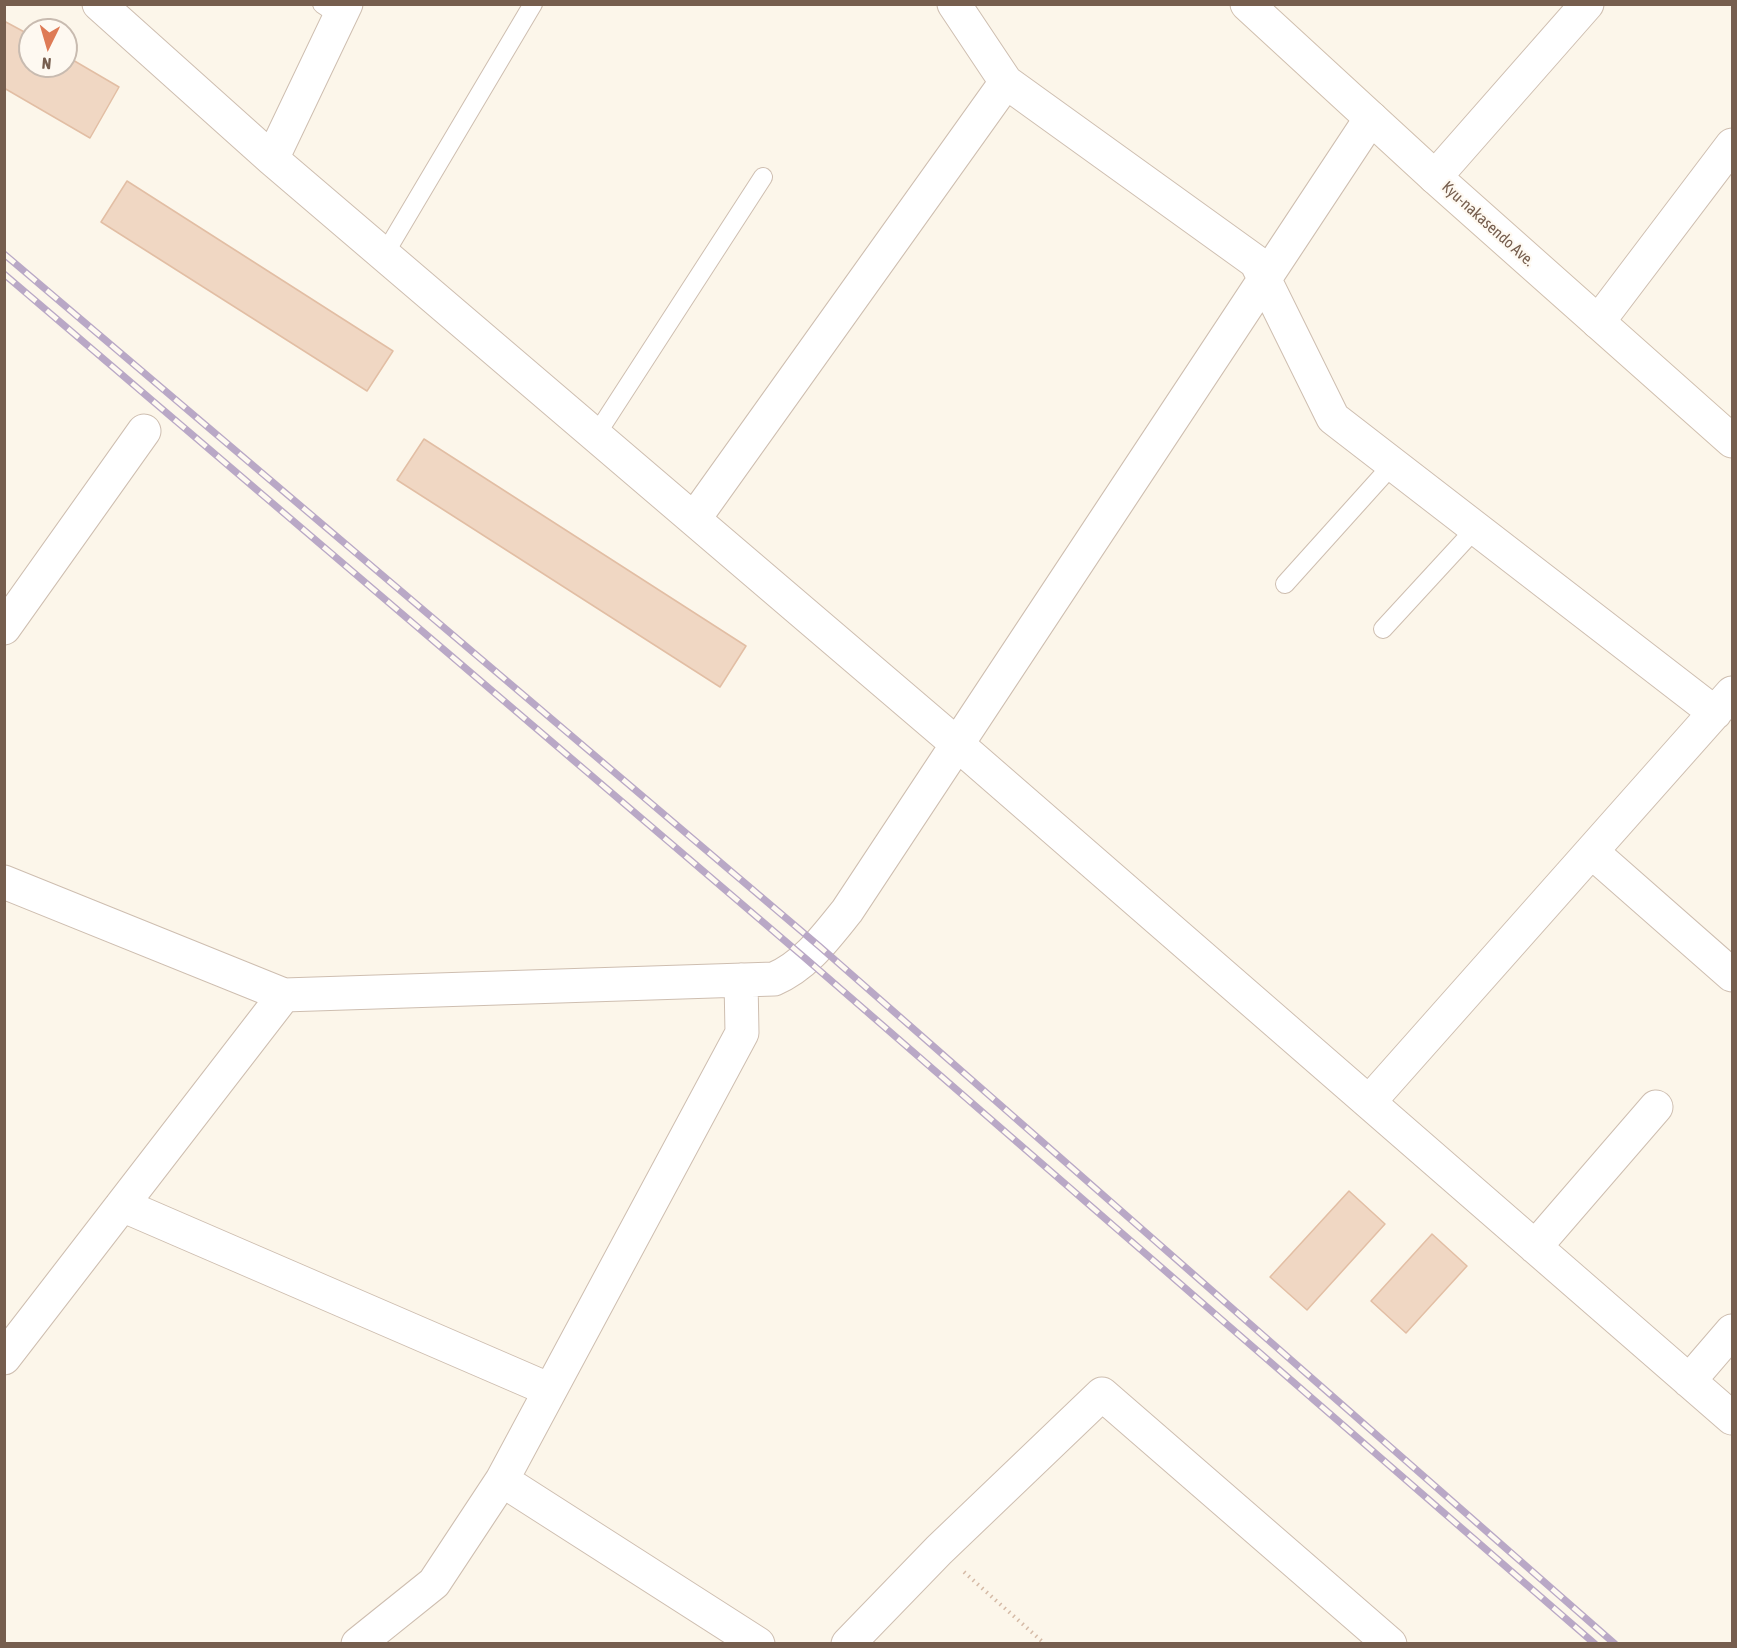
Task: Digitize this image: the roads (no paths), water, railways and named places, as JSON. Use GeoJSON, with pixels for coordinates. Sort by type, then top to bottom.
{"type":"FeatureCollection","features":[{"type":"Feature","properties":{"kind":"street"},"geometry":{"type":"LineString","coordinates":[[99,4],[272,159],[957,744],[1732,1418]]}},
{"type":"Feature","properties":{"kind":"street"},"geometry":{"type":"LineString","coordinates":[[954,4],[1006,82],[1256,262],[1333,418],[1476,528],[1724,703],[1369,1102]]}},
{"type":"Feature","properties":{"kind":"street","name":"Kyu-nakasendo Ave."},"geometry":{"type":"LineString","coordinates":[[1247,4],[1435,177],[1732,441]]}},
{"type":"Feature","properties":{"kind":"street"},"geometry":{"type":"LineString","coordinates":[[1435,177],[1587,4]]}},
{"type":"Feature","properties":{"kind":"street"},"geometry":{"type":"LineString","coordinates":[[272,159],[336,8]]}},
{"type":"Feature","properties":{"kind":"street"},"geometry":{"type":"LineString","coordinates":[[694,519],[1006,82]]}},
{"type":"Feature","properties":{"kind":"street"},"geometry":{"type":"LineString","coordinates":[[4,882],[284,995],[774,979],[784,975],[819,946],[847,911],[1371,118]]}},
{"type":"Feature","properties":{"kind":"street"},"geometry":{"type":"LineString","coordinates":[[1598,322],[1732,145]]}},
{"type":"Feature","properties":{"kind":"street"},"geometry":{"type":"LineString","coordinates":[[4,628],[144,431]]}},
{"type":"Feature","properties":{"kind":"street"},"geometry":{"type":"LineString","coordinates":[[1592,852],[1732,975]]}},
{"type":"Feature","properties":{"kind":"street"},"geometry":{"type":"LineString","coordinates":[[358,1644],[434,1583],[502,1480],[742,1033],[741,980]]}},
{"type":"Feature","properties":{"kind":"street"},"geometry":{"type":"LineString","coordinates":[[4,1358],[284,995]]}},
{"type":"Feature","properties":{"kind":"street"},"geometry":{"type":"LineString","coordinates":[[1535,1247],[1656,1107]]}},
{"type":"Feature","properties":{"kind":"street"},"geometry":{"type":"LineString","coordinates":[[122,1205],[550,1390]]}},
{"type":"Feature","properties":{"kind":"street"},"geometry":{"type":"LineString","coordinates":[[1689,1380],[1732,1331]]}},
{"type":"Feature","properties":{"kind":"street"},"geometry":{"type":"LineString","coordinates":[[848,1644],[939,1550],[1102,1394],[1390,1644]]}},
{"type":"Feature","properties":{"kind":"street"},"geometry":{"type":"LineString","coordinates":[[502,1480],[758,1644]]}},
{"type":"Feature","properties":{"kind":"lane"},"geometry":{"type":"LineString","coordinates":[[384,255],[533,4]]}},
{"type":"Feature","properties":{"kind":"lane"},"geometry":{"type":"LineString","coordinates":[[596,435],[763,177]]}},
{"type":"Feature","properties":{"kind":"lane"},"geometry":{"type":"LineString","coordinates":[[1285,584],[1393,464]]}},
{"type":"Feature","properties":{"kind":"lane"},"geometry":{"type":"LineString","coordinates":[[1383,629],[1476,528]]}},
{"type":"Feature","properties":{"kind":"railway"},"geometry":{"type":"LineString","coordinates":[[4,254],[819,946],[1615,1644]]}},
{"type":"Feature","properties":{"kind":"railway"},"geometry":{"type":"LineString","coordinates":[[4,274],[805,958],[1595,1644]]}}]}
